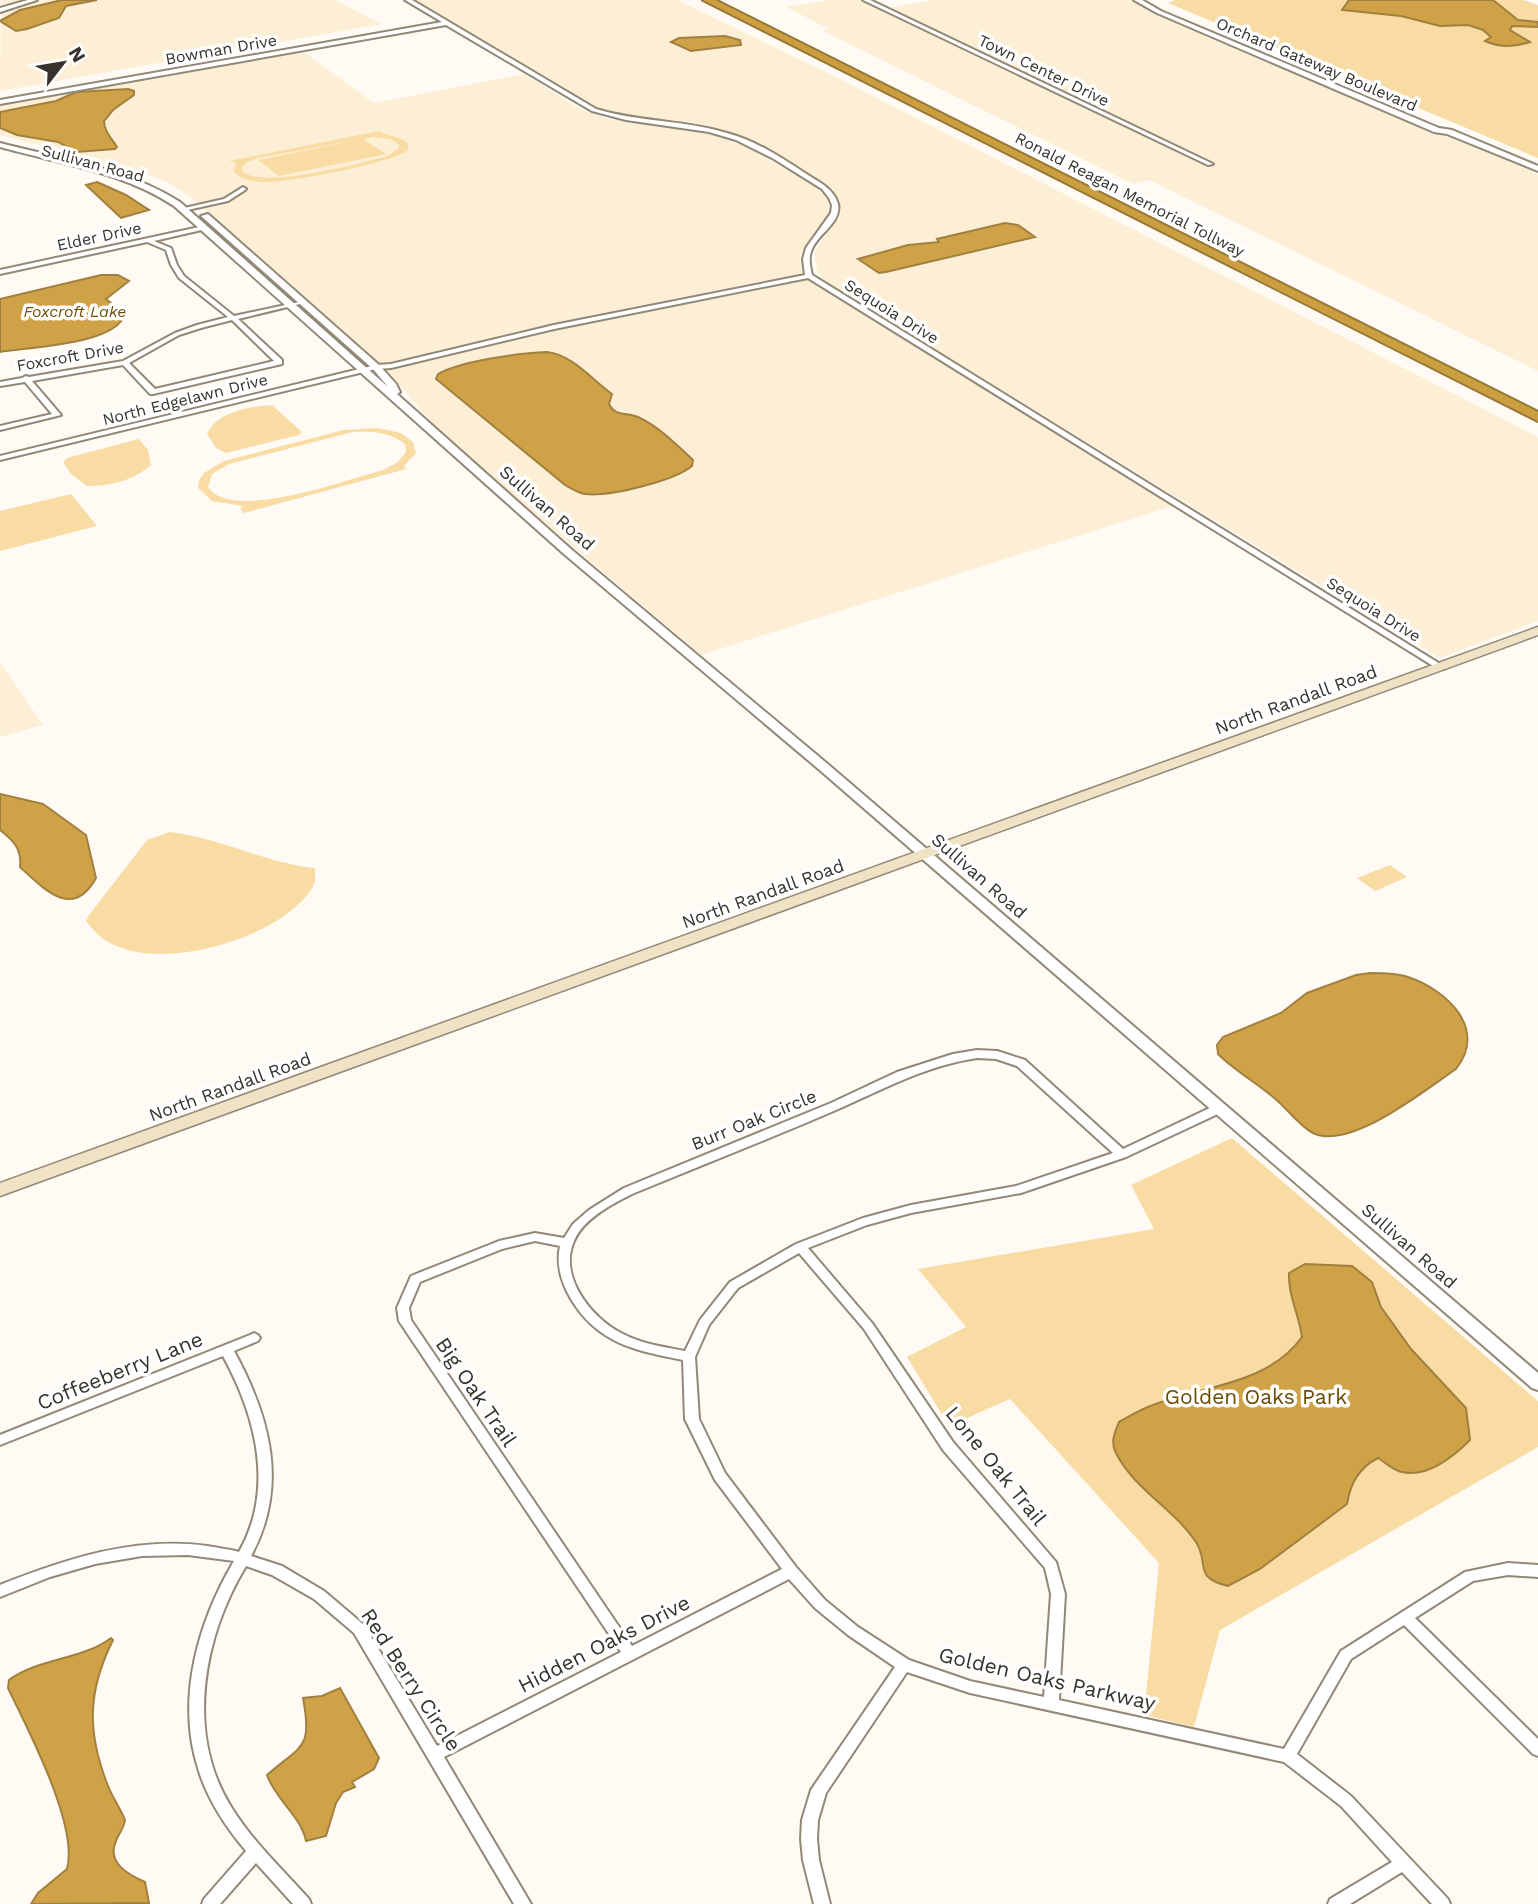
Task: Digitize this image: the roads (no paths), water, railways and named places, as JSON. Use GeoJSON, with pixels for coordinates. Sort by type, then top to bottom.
{"type":"FeatureCollection","features":[{"type":"Feature","properties":{"kind":"highway"},"geometry":{"type":"LineString","coordinates":[[699,0],[728,3]]}},
{"type":"Feature","properties":{"kind":"highway","name":"Ronald Reagan Memorial Tollway"},"geometry":{"type":"LineString","coordinates":[[708,0],[728,3],[1538,403]]}},
{"type":"Feature","properties":{"kind":"highway","name":"Ronald Reagan Memorial Tollway"},"geometry":{"type":"LineString","coordinates":[[728,3],[1538,417]]}},
{"type":"Feature","properties":{"kind":"main road","name":"North Randall Road"},"geometry":{"type":"LineString","coordinates":[[0,1190],[926,856],[1538,631]]}},
{"type":"Feature","properties":{"kind":"street"},"geometry":{"type":"LineString","coordinates":[[0,10],[34,0]]}},
{"type":"Feature","properties":{"kind":"street"},"geometry":{"type":"LineString","coordinates":[[408,0],[594,110],[619,118],[725,134],[753,145],[824,188],[832,195],[836,206],[834,214],[810,247],[806,261],[809,276]]}},
{"type":"Feature","properties":{"kind":"street","name":"Town Center Drive"},"geometry":{"type":"LineString","coordinates":[[866,0],[1210,164]]}},
{"type":"Feature","properties":{"kind":"street","name":"Orchard Gateway Boulevard"},"geometry":{"type":"LineString","coordinates":[[1137,0],[1159,12],[1428,126],[1538,169]]}},
{"type":"Feature","properties":{"kind":"street","name":"Orchard Gateway Boulevard"},"geometry":{"type":"LineString","coordinates":[[1149,0],[1449,128],[1449,132]]}},
{"type":"Feature","properties":{"kind":"street","name":"Bowman Drive"},"geometry":{"type":"LineString","coordinates":[[0,100],[444,22]]}},
{"type":"Feature","properties":{"kind":"street","name":"Sullivan Road"},"geometry":{"type":"LineString","coordinates":[[0,138],[131,170],[175,191],[376,367],[393,386],[396,397]]}},
{"type":"Feature","properties":{"kind":"street","name":"Sullivan Road"},"geometry":{"type":"LineString","coordinates":[[0,145],[121,174],[159,191],[183,209],[568,552],[1538,1383]]}},
{"type":"Feature","properties":{"kind":"street"},"geometry":{"type":"LineString","coordinates":[[183,209],[226,200],[243,189]]}},
{"type":"Feature","properties":{"kind":"street","name":"Elder Drive"},"geometry":{"type":"LineString","coordinates":[[0,272],[204,228]]}},
{"type":"Feature","properties":{"kind":"street"},"geometry":{"type":"LineString","coordinates":[[125,363],[153,392],[279,362],[233,318],[181,277],[169,249],[147,240]]}},
{"type":"Feature","properties":{"kind":"street","name":"North Edgelawn Drive"},"geometry":{"type":"LineString","coordinates":[[0,458],[376,367],[391,366],[554,327],[809,276]]}},
{"type":"Feature","properties":{"kind":"street","name":"Sequoia Drive"},"geometry":{"type":"LineString","coordinates":[[809,276],[1441,667]]}},
{"type":"Feature","properties":{"kind":"street","name":"Foxcroft Drive"},"geometry":{"type":"LineString","coordinates":[[0,384],[125,363],[177,334],[302,302]]}},
{"type":"Feature","properties":{"kind":"street"},"geometry":{"type":"LineString","coordinates":[[0,428],[57,415],[26,378]]}},
{"type":"Feature","properties":{"kind":"street","name":"Burr Oak Circle"},"geometry":{"type":"LineString","coordinates":[[567,1243],[600,1207],[628,1191],[835,1106],[901,1075],[968,1055],[997,1055],[1021,1063],[1122,1154]]}},
{"type":"Feature","properties":{"kind":"street","name":"Golden Oaks Parkway"},"geometry":{"type":"LineString","coordinates":[[1218,1109],[1122,1154],[1017,1190],[911,1209],[863,1222],[800,1247],[734,1285],[704,1323],[689,1357],[692,1419],[720,1476],[791,1571],[820,1604],[853,1632],[904,1665],[970,1687],[1288,1756],[1346,1801],[1442,1904]]}},
{"type":"Feature","properties":{"kind":"street","name":"Big Oak Trail"},"geometry":{"type":"LineString","coordinates":[[567,1243],[535,1237],[499,1245],[415,1279],[403,1308],[404,1321],[630,1654]]}},
{"type":"Feature","properties":{"kind":"street"},"geometry":{"type":"LineString","coordinates":[[567,1243],[566,1275],[587,1314],[608,1332],[635,1345],[689,1357]]}},
{"type":"Feature","properties":{"kind":"street","name":"Lone Oak Trail"},"geometry":{"type":"LineString","coordinates":[[800,1247],[868,1326],[948,1446],[1051,1566],[1058,1594],[1051,1704]]}},
{"type":"Feature","properties":{"kind":"street","name":"Coffeeberry Lane"},"geometry":{"type":"LineString","coordinates":[[0,1440],[254,1338]]}},
{"type":"Feature","properties":{"kind":"street"},"geometry":{"type":"LineString","coordinates":[[226,1349],[259,1418],[265,1444],[266,1473],[261,1519],[223,1592],[208,1633],[195,1715],[199,1746],[214,1791],[254,1853],[303,1904]]}},
{"type":"Feature","properties":{"kind":"street","name":"Red Berry Circle"},"geometry":{"type":"LineString","coordinates":[[0,1591],[69,1564],[141,1550],[178,1547],[241,1558],[273,1568],[303,1582],[359,1629],[436,1754],[523,1904]]}},
{"type":"Feature","properties":{"kind":"street"},"geometry":{"type":"LineString","coordinates":[[1288,1756],[1346,1655],[1470,1576],[1508,1569],[1538,1571]]}},
{"type":"Feature","properties":{"kind":"street","name":"Hidden Oaks Drive"},"geometry":{"type":"LineString","coordinates":[[436,1754],[791,1571]]}},
{"type":"Feature","properties":{"kind":"street"},"geometry":{"type":"LineString","coordinates":[[1405,1617],[1538,1749]]}},
{"type":"Feature","properties":{"kind":"street"},"geometry":{"type":"LineString","coordinates":[[822,1904],[811,1860],[809,1839],[810,1820],[818,1790],[904,1665]]}},
{"type":"Feature","properties":{"kind":"street"},"geometry":{"type":"LineString","coordinates":[[210,1904],[254,1853]]}},
{"type":"Feature","properties":{"kind":"street"},"geometry":{"type":"LineString","coordinates":[[1336,1904],[1404,1863]]}},
{"type":"Feature","properties":{"kind":"water"},"geometry":{"type":"Polygon","coordinates":[[[62,0],[97,0],[66,6],[59,18],[27,29],[16,31],[0,21],[20,10],[62,0]]]}},
{"type":"Feature","properties":{"kind":"water"},"geometry":{"type":"Polygon","coordinates":[[[1349,0],[1493,0],[1518,20],[1538,22],[1538,27],[1512,26],[1510,30],[1530,42],[1502,46],[1485,41],[1491,37],[1483,30],[1468,25],[1440,26],[1401,16],[1342,10],[1349,0]]]}},
{"type":"Feature","properties":{"kind":"water"},"geometry":{"type":"Polygon","coordinates":[[[725,36],[740,40],[741,45],[691,51],[671,42],[679,38],[725,36]]]}},
{"type":"Feature","properties":{"kind":"water"},"geometry":{"type":"Polygon","coordinates":[[[128,89],[134,91],[134,95],[113,110],[104,121],[107,132],[117,147],[115,149],[76,152],[58,142],[17,135],[0,128],[0,112],[56,101],[76,92],[128,89]]]}},
{"type":"Feature","properties":{"kind":"water"},"geometry":{"type":"Polygon","coordinates":[[[97,182],[126,195],[149,210],[121,218],[86,185],[97,182]]]}},
{"type":"Feature","properties":{"kind":"water"},"geometry":{"type":"Polygon","coordinates":[[[1005,223],[1018,225],[1035,237],[879,273],[858,259],[908,245],[939,242],[937,239],[1005,223]]]}},
{"type":"Feature","properties":{"kind":"water","name":"Foxcroft Lake"},"geometry":{"type":"Polygon","coordinates":[[[101,275],[118,275],[129,281],[106,299],[125,314],[118,324],[106,332],[70,343],[0,352],[0,299],[101,275]]]}},
{"type":"Feature","properties":{"kind":"water"},"geometry":{"type":"Polygon","coordinates":[[[547,352],[565,358],[582,369],[612,394],[609,404],[615,411],[638,417],[653,425],[693,460],[692,466],[671,477],[641,487],[609,493],[580,493],[565,485],[436,379],[438,374],[448,369],[475,362],[547,352]]]}},
{"type":"Feature","properties":{"kind":"water"},"geometry":{"type":"Polygon","coordinates":[[[0,794],[43,804],[86,835],[96,878],[87,891],[78,897],[59,897],[49,892],[20,867],[20,855],[16,846],[0,830],[0,794]]]}},
{"type":"Feature","properties":{"kind":"water"},"geometry":{"type":"Polygon","coordinates":[[[1370,973],[1403,976],[1436,991],[1459,1013],[1467,1040],[1465,1054],[1456,1069],[1387,1116],[1347,1134],[1328,1136],[1313,1133],[1273,1097],[1218,1054],[1217,1045],[1223,1037],[1281,1013],[1307,993],[1356,975],[1370,973]]]}},
{"type":"Feature","properties":{"kind":"water"},"geometry":{"type":"Polygon","coordinates":[[[1305,1264],[1352,1266],[1372,1282],[1381,1307],[1411,1349],[1466,1408],[1470,1440],[1448,1459],[1421,1472],[1399,1471],[1378,1458],[1366,1466],[1357,1477],[1347,1504],[1260,1569],[1228,1586],[1206,1574],[1196,1542],[1124,1466],[1114,1449],[1114,1437],[1119,1422],[1140,1411],[1253,1374],[1288,1353],[1302,1337],[1290,1289],[1289,1273],[1305,1264]]]}},
{"type":"Feature","properties":{"kind":"water"},"geometry":{"type":"Polygon","coordinates":[[[111,1638],[113,1640],[104,1659],[94,1695],[93,1730],[101,1767],[125,1820],[116,1841],[114,1856],[126,1872],[145,1882],[149,1903],[31,1904],[38,1893],[67,1869],[69,1851],[66,1828],[50,1778],[8,1688],[9,1680],[34,1667],[87,1651],[111,1638]]]}},
{"type":"Feature","properties":{"kind":"water"},"geometry":{"type":"Polygon","coordinates":[[[340,1688],[379,1758],[374,1769],[352,1782],[355,1787],[343,1792],[336,1803],[326,1836],[306,1841],[299,1824],[267,1775],[302,1745],[306,1728],[303,1698],[322,1696],[340,1688]]]}},
{"type":"Feature","properties":{"kind":"park label","name":"Golden Oaks Park"},"geometry":{"type":"Point","coordinates":[1256,1397]}}]}
